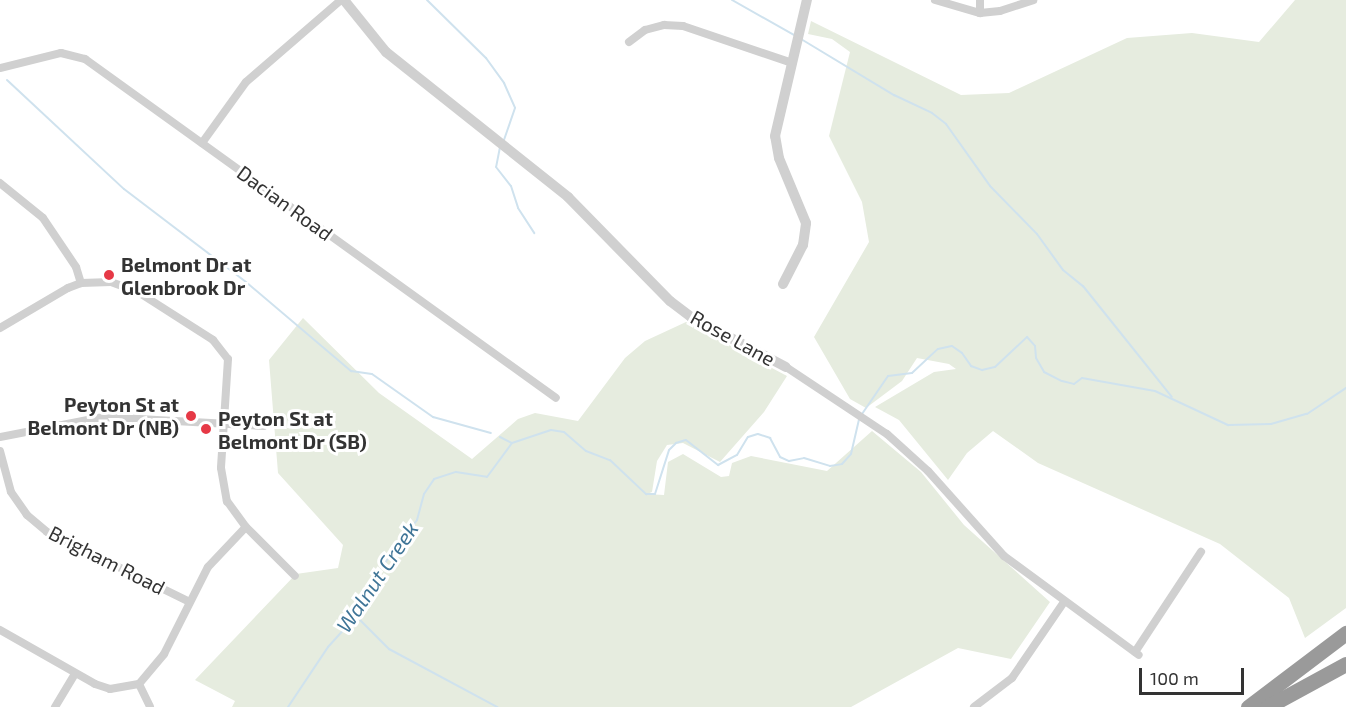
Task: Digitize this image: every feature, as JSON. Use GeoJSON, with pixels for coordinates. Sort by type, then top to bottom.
{"type":"FeatureCollection","features":[{"type":"Feature","properties":{"kind":"highway"},"geometry":{"type":"LineString","coordinates":[[1248,707],[1346,633]]}},
{"type":"Feature","properties":{"kind":"highway"},"geometry":{"type":"LineString","coordinates":[[1268,707],[1346,664]]}},
{"type":"Feature","properties":{"kind":"street"},"geometry":{"type":"LineString","coordinates":[[202,143],[246,82],[342,0]]}},
{"type":"Feature","properties":{"kind":"street","name":"Rose Lane"},"geometry":{"type":"LineString","coordinates":[[342,0],[378,45],[568,197],[670,301],[691,317],[786,367],[872,423],[914,456],[1004,556],[1137,654],[1201,552]]}},
{"type":"Feature","properties":{"kind":"street"},"geometry":{"type":"LineString","coordinates":[[783,284],[803,245],[806,228],[803,209],[776,143],[807,0]]}},
{"type":"Feature","properties":{"kind":"street"},"geometry":{"type":"LineString","coordinates":[[935,0],[980,13],[1000,11],[1033,0]]}},
{"type":"Feature","properties":{"kind":"street"},"geometry":{"type":"LineString","coordinates":[[980,13],[981,0]]}},
{"type":"Feature","properties":{"kind":"street"},"geometry":{"type":"LineString","coordinates":[[629,42],[645,30],[664,25],[683,26],[792,63]]}},
{"type":"Feature","properties":{"kind":"street","name":"Dacian Road"},"geometry":{"type":"LineString","coordinates":[[0,68],[61,53],[77,55],[556,398]]}},
{"type":"Feature","properties":{"kind":"street"},"geometry":{"type":"LineString","coordinates":[[0,183],[43,218],[75,267],[81,283]]}},
{"type":"Feature","properties":{"kind":"street"},"geometry":{"type":"LineString","coordinates":[[0,328],[81,283],[111,282],[138,292],[223,349],[228,366],[223,488],[246,527],[295,576]]}},
{"type":"Feature","properties":{"kind":"street"},"geometry":{"type":"LineString","coordinates":[[0,437],[103,417],[264,426]]}},
{"type":"Feature","properties":{"kind":"street","name":"Brigham Road"},"geometry":{"type":"LineString","coordinates":[[0,451],[11,492],[27,515],[40,526],[188,601]]}},
{"type":"Feature","properties":{"kind":"street"},"geometry":{"type":"LineString","coordinates":[[0,630],[75,674],[110,689],[139,684],[164,654],[188,601],[208,567],[246,527]]}},
{"type":"Feature","properties":{"kind":"street"},"geometry":{"type":"LineString","coordinates":[[977,706],[1012,678],[1064,602]]}},
{"type":"Feature","properties":{"kind":"street"},"geometry":{"type":"LineString","coordinates":[[55,707],[75,674]]}},
{"type":"Feature","properties":{"kind":"street"},"geometry":{"type":"LineString","coordinates":[[139,684],[150,707]]}},
{"type":"Feature","properties":{"kind":"shaded area"},"geometry":{"type":"Polygon","coordinates":[[[1295,0],[1346,0],[1346,608],[1305,638],[1289,598],[1220,544],[1038,463],[993,431],[967,453],[948,480],[899,420],[875,407],[934,372],[956,369],[949,364],[917,358],[902,381],[866,408],[850,399],[814,337],[869,242],[862,202],[829,136],[850,52],[832,39],[808,34],[811,21],[961,95],[1009,93],[1127,38],[1192,33],[1259,42],[1295,0]]]}},
{"type":"Feature","properties":{"kind":"shaded area"},"geometry":{"type":"Polygon","coordinates":[[[303,318],[379,393],[472,459],[518,419],[535,413],[578,421],[625,358],[645,341],[686,322],[787,376],[764,412],[720,462],[683,443],[667,445],[657,461],[652,492],[647,494],[664,495],[668,462],[683,454],[721,477],[729,476],[732,463],[751,456],[827,471],[872,431],[921,472],[964,525],[1050,602],[1011,659],[958,648],[851,707],[232,707],[235,701],[195,680],[296,574],[338,568],[343,545],[278,473],[269,360],[303,318]]]}},
{"type":"Feature","properties":{"kind":"waterway"},"geometry":{"type":"LineString","coordinates":[[427,0],[486,58],[504,83],[515,108],[503,142]]}},
{"type":"Feature","properties":{"kind":"waterway"},"geometry":{"type":"LineString","coordinates":[[732,0],[796,36]]}},
{"type":"Feature","properties":{"kind":"waterway"},"geometry":{"type":"LineString","coordinates":[[801,39],[894,95],[932,113],[946,124],[990,186],[1037,234],[1063,270],[1083,286],[1172,397]]}},
{"type":"Feature","properties":{"kind":"waterway"},"geometry":{"type":"LineString","coordinates":[[7,80],[124,189],[246,282],[351,371],[372,374],[433,417],[491,433]]}},
{"type":"Feature","properties":{"kind":"waterway"},"geometry":{"type":"LineString","coordinates":[[500,147],[496,167],[511,186],[518,208],[534,233]]}},
{"type":"Feature","properties":{"kind":"waterway","name":"Walnut Creek"},"geometry":{"type":"LineString","coordinates":[[862,414],[888,376],[912,373],[938,349],[952,346],[962,353],[971,366],[982,370],[995,367],[1027,337],[1035,346],[1036,358],[1044,372],[1062,381],[1074,384],[1082,378],[1155,391],[1228,425],[1271,424],[1307,414],[1346,388]]}},
{"type":"Feature","properties":{"kind":"waterway","name":"Walnut Creek"},"geometry":{"type":"LineString","coordinates":[[288,707],[328,647],[356,616],[381,568],[417,520],[424,494],[434,479],[456,472],[487,477],[512,443],[551,430],[564,432],[586,451],[610,460],[646,494],[655,494],[669,450],[676,443],[686,440],[718,465],[737,455],[748,437],[758,434],[770,438],[780,457],[789,461],[804,458],[830,466],[842,464],[851,454],[859,419]]}},
{"type":"Feature","properties":{"kind":"waterway"},"geometry":{"type":"LineString","coordinates":[[500,437],[512,443]]}},
{"type":"Feature","properties":{"kind":"waterway"},"geometry":{"type":"LineString","coordinates":[[356,616],[389,649],[497,707]]}},
{"type":"Feature","properties":{"kind":"place","name":"Belmont Dr at Glenbrook Dr"},"geometry":{"type":"Point","coordinates":[109,275]}},
{"type":"Feature","properties":{"kind":"place","name":"Peyton St at Belmont Dr (NB)"},"geometry":{"type":"Point","coordinates":[191,416]}},
{"type":"Feature","properties":{"kind":"place","name":"Peyton St at Belmont Dr (SB)"},"geometry":{"type":"Point","coordinates":[206,429]}}]}
